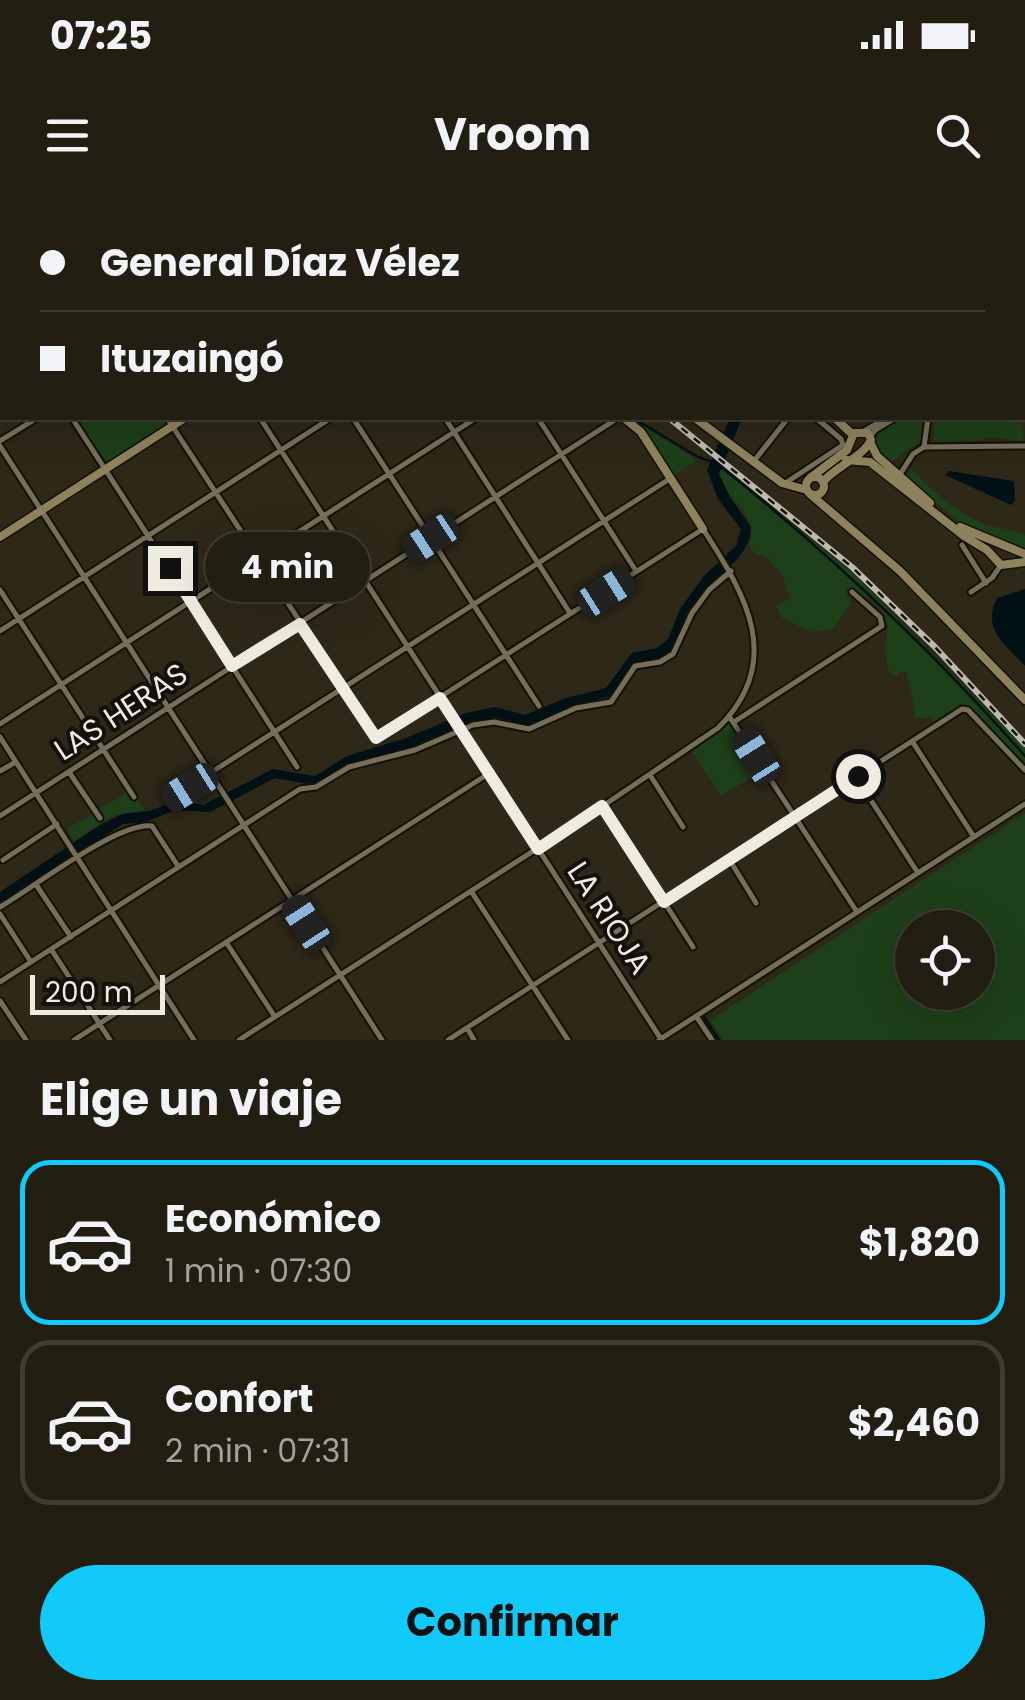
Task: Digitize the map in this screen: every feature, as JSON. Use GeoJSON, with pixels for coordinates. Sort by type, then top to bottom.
{"type":"FeatureCollection","features":[{"type":"Feature","properties":{"kind":"street"},"geometry":{"type":"LineString","coordinates":[[35,420],[0,444],[382,1040]]}},
{"type":"Feature","properties":{"kind":"street"},"geometry":{"type":"LineString","coordinates":[[73,420],[296,767]]}},
{"type":"Feature","properties":{"kind":"street","name":"LA RIOJA"},"geometry":{"type":"LineString","coordinates":[[261,420],[660,1040]]}},
{"type":"Feature","properties":{"kind":"street"},"geometry":{"type":"LineString","coordinates":[[0,631],[328,420]]}},
{"type":"Feature","properties":{"kind":"street"},"geometry":{"type":"LineString","coordinates":[[354,420],[539,706]]}},
{"type":"Feature","properties":{"kind":"street"},"geometry":{"type":"LineString","coordinates":[[446,420],[571,614]]}},
{"type":"Feature","properties":{"kind":"street"},"geometry":{"type":"LineString","coordinates":[[0,724],[473,420]]}},
{"type":"Feature","properties":{"kind":"street"},"geometry":{"type":"LineString","coordinates":[[539,420],[637,572]]}},
{"type":"Feature","properties":{"kind":"street","name":"LAS HERAS"},"geometry":{"type":"LineString","coordinates":[[0,816],[618,420]]}},
{"type":"Feature","properties":{"kind":"street"},"geometry":{"type":"LineString","coordinates":[[624,420],[641,432],[730,570],[752,616],[754,642],[747,680],[731,719]]}},
{"type":"Feature","properties":{"kind":"street"},"geometry":{"type":"LineString","coordinates":[[698,420],[786,484],[808,486],[818,494],[846,460],[862,450],[862,437]]}},
{"type":"Feature","properties":{"kind":"street"},"geometry":{"type":"LineString","coordinates":[[754,460],[786,420]]}},
{"type":"Feature","properties":{"kind":"street"},"geometry":{"type":"LineString","coordinates":[[786,484],[840,448],[841,439],[818,420]]}},
{"type":"Feature","properties":{"kind":"street"},"geometry":{"type":"LineString","coordinates":[[841,420],[862,437],[898,478],[1001,565]]}},
{"type":"Feature","properties":{"kind":"street"},"geometry":{"type":"LineString","coordinates":[[808,486],[862,437],[888,420]]}},
{"type":"Feature","properties":{"kind":"street"},"geometry":{"type":"LineString","coordinates":[[924,448],[928,420]]}},
{"type":"Feature","properties":{"kind":"street"},"geometry":{"type":"LineString","coordinates":[[0,537],[169,422],[376,738],[704,529]]}},
{"type":"Feature","properties":{"kind":"street"},"geometry":{"type":"LineString","coordinates":[[898,478],[908,460],[924,448],[1025,446]]}},
{"type":"Feature","properties":{"kind":"street"},"geometry":{"type":"LineString","coordinates":[[846,460],[867,460],[898,478],[957,525],[1021,551],[1014,564]]}},
{"type":"Feature","properties":{"kind":"street"},"geometry":{"type":"LineString","coordinates":[[898,478],[908,460]]}},
{"type":"Feature","properties":{"kind":"street"},"geometry":{"type":"LineString","coordinates":[[168,800],[671,478]]}},
{"type":"Feature","properties":{"kind":"street"},"geometry":{"type":"LineString","coordinates":[[808,486],[819,478],[829,502],[846,522]]}},
{"type":"Feature","properties":{"kind":"street"},"geometry":{"type":"LineString","coordinates":[[808,486],[920,590],[1025,700]]}},
{"type":"Feature","properties":{"kind":"street"},"geometry":{"type":"LineString","coordinates":[[994,556],[994,547],[1002,542]]}},
{"type":"Feature","properties":{"kind":"street"},"geometry":{"type":"LineString","coordinates":[[962,545],[986,583]]}},
{"type":"Feature","properties":{"kind":"street"},"geometry":{"type":"LineString","coordinates":[[972,592],[1001,565],[1025,562]]}},
{"type":"Feature","properties":{"kind":"street"},"geometry":{"type":"LineString","coordinates":[[0,982],[300,788],[316,787],[349,767],[415,750],[460,729],[494,722],[528,729],[572,710],[615,700],[635,666],[660,662],[673,654],[704,596],[730,570]]}},
{"type":"Feature","properties":{"kind":"street"},"geometry":{"type":"LineString","coordinates":[[0,590],[134,797]]}},
{"type":"Feature","properties":{"kind":"street"},"geometry":{"type":"LineString","coordinates":[[239,1040],[538,849],[731,719],[882,626],[880,617],[852,592]]}},
{"type":"Feature","properties":{"kind":"street"},"geometry":{"type":"LineString","coordinates":[[448,1040],[965,709],[1025,770]]}},
{"type":"Feature","properties":{"kind":"street"},"geometry":{"type":"LineString","coordinates":[[731,719],[857,912]]}},
{"type":"Feature","properties":{"kind":"street"},"geometry":{"type":"LineString","coordinates":[[0,737],[194,1040]]}},
{"type":"Feature","properties":{"kind":"street"},"geometry":{"type":"LineString","coordinates":[[912,741],[974,837]]}},
{"type":"Feature","properties":{"kind":"street"},"geometry":{"type":"LineString","coordinates":[[0,772],[16,762]]}},
{"type":"Feature","properties":{"kind":"street"},"geometry":{"type":"LineString","coordinates":[[69,772],[100,818]]}},
{"type":"Feature","properties":{"kind":"street"},"geometry":{"type":"LineString","coordinates":[[74,1040],[488,774]]}},
{"type":"Feature","properties":{"kind":"street"},"geometry":{"type":"LineString","coordinates":[[650,775],[683,827]]}},
{"type":"Feature","properties":{"kind":"street"},"geometry":{"type":"LineString","coordinates":[[856,777],[918,873]]}},
{"type":"Feature","properties":{"kind":"street"},"geometry":{"type":"LineString","coordinates":[[660,1040],[1025,804]]}},
{"type":"Feature","properties":{"kind":"street"},"geometry":{"type":"LineString","coordinates":[[602,806],[694,947]]}},
{"type":"Feature","properties":{"kind":"street"},"geometry":{"type":"LineString","coordinates":[[4,860],[56,824]]}},
{"type":"Feature","properties":{"kind":"street"},"geometry":{"type":"LineString","coordinates":[[32,962],[0,911],[77,858],[119,833],[152,826],[179,866]]}},
{"type":"Feature","properties":{"kind":"street"},"geometry":{"type":"LineString","coordinates":[[728,859],[756,903]]}},
{"type":"Feature","properties":{"kind":"street"},"geometry":{"type":"LineString","coordinates":[[37,886],[70,937]]}},
{"type":"Feature","properties":{"kind":"street"},"geometry":{"type":"LineString","coordinates":[[471,891],[568,1040]]}},
{"type":"Feature","properties":{"kind":"street"},"geometry":{"type":"LineString","coordinates":[[226,942],[275,1017]]}},
{"type":"Feature","properties":{"kind":"street"},"geometry":{"type":"LineString","coordinates":[[51,950],[110,1040]]}},
{"type":"Feature","properties":{"kind":"street"},"geometry":{"type":"LineString","coordinates":[[0,1000],[26,1040]]}},
{"type":"Feature","properties":{"kind":"street"},"geometry":{"type":"LineString","coordinates":[[696,1016],[712,1040]]}},
{"type":"Feature","properties":{"kind":"street"},"geometry":{"type":"LineString","coordinates":[[467,1028],[474,1040]]}},
{"type":"Feature","properties":{"kind":"green space"},"geometry":{"type":"Polygon","coordinates":[[[76,420],[165,420],[168,424],[108,464],[76,420]]]}},
{"type":"Feature","properties":{"kind":"green space"},"geometry":{"type":"Polygon","coordinates":[[[898,420],[924,420],[921,441],[892,461],[876,449],[882,430],[898,420]]]}},
{"type":"Feature","properties":{"kind":"green space"},"geometry":{"type":"Polygon","coordinates":[[[934,420],[1021,420],[1024,441],[987,437],[934,442],[934,420]]]}},
{"type":"Feature","properties":{"kind":"green space"},"geometry":{"type":"Polygon","coordinates":[[[644,426],[697,460],[673,477],[641,429],[644,426]]]}},
{"type":"Feature","properties":{"kind":"green space"},"geometry":{"type":"Polygon","coordinates":[[[720,465],[854,574],[1025,748],[1025,767],[965,706],[934,724],[930,718],[915,718],[906,672],[897,677],[889,673],[885,651],[888,627],[880,608],[871,599],[845,587],[851,603],[833,629],[811,632],[782,618],[776,606],[790,598],[782,575],[765,555],[755,554],[749,546],[749,521],[723,484],[720,465]]]}},
{"type":"Feature","properties":{"kind":"green space"},"geometry":{"type":"Polygon","coordinates":[[[911,468],[968,516],[1025,535],[1025,551],[962,525],[906,478],[911,468]]]}},
{"type":"Feature","properties":{"kind":"green space"},"geometry":{"type":"Polygon","coordinates":[[[729,721],[762,770],[721,796],[692,751],[729,721]]]}},
{"type":"Feature","properties":{"kind":"green space"},"geometry":{"type":"Polygon","coordinates":[[[131,790],[144,810],[111,817],[74,841],[67,829],[131,790]]]}},
{"type":"Feature","properties":{"kind":"green space"},"geometry":{"type":"Polygon","coordinates":[[[1025,813],[1025,1040],[723,1040],[710,1020],[1025,813]]]}},
{"type":"Feature","properties":{"kind":"shaded area"},"geometry":{"type":"Polygon","coordinates":[[[729,420],[741,420],[719,474],[751,527],[745,548],[689,609],[669,652],[657,659],[633,663],[611,696],[570,706],[530,726],[495,717],[466,724],[418,746],[347,765],[314,785],[275,778],[210,812],[174,810],[146,822],[123,824],[0,902],[0,892],[122,814],[149,811],[177,801],[203,805],[273,769],[315,776],[347,756],[406,738],[466,713],[495,707],[525,715],[566,698],[606,688],[632,653],[657,648],[668,639],[680,609],[704,576],[736,546],[741,529],[718,499],[707,470],[729,420]]]}},
{"type":"Feature","properties":{"kind":"shaded area"},"geometry":{"type":"Polygon","coordinates":[[[949,471],[1014,481],[1015,501],[1011,505],[945,475],[949,471]]]}},
{"type":"Feature","properties":{"kind":"shaded area"},"geometry":{"type":"Polygon","coordinates":[[[1025,589],[1025,666],[998,636],[992,619],[997,598],[1025,589]]]}},
{"type":"Feature","properties":{"kind":"waterway"},"geometry":{"type":"LineString","coordinates":[[636,420],[710,461]]}},
{"type":"Feature","properties":{"kind":"waterway"},"geometry":{"type":"LineString","coordinates":[[720,466],[879,604],[1025,756]]}},
{"type":"Feature","properties":{"kind":"waterway"},"geometry":{"type":"LineString","coordinates":[[704,1017],[719,1040]]}},
{"type":"Feature","properties":{"kind":"railway"},"geometry":{"type":"LineString","coordinates":[[671,420],[852,567],[935,647],[1025,744]]}},
{"type":"Feature","properties":{"kind":"route"},"geometry":{"type":"LineString","coordinates":[[170,568],[232,666],[300,624],[376,738],[440,698],[538,849],[602,806],[664,902],[858,776]]}}]}
